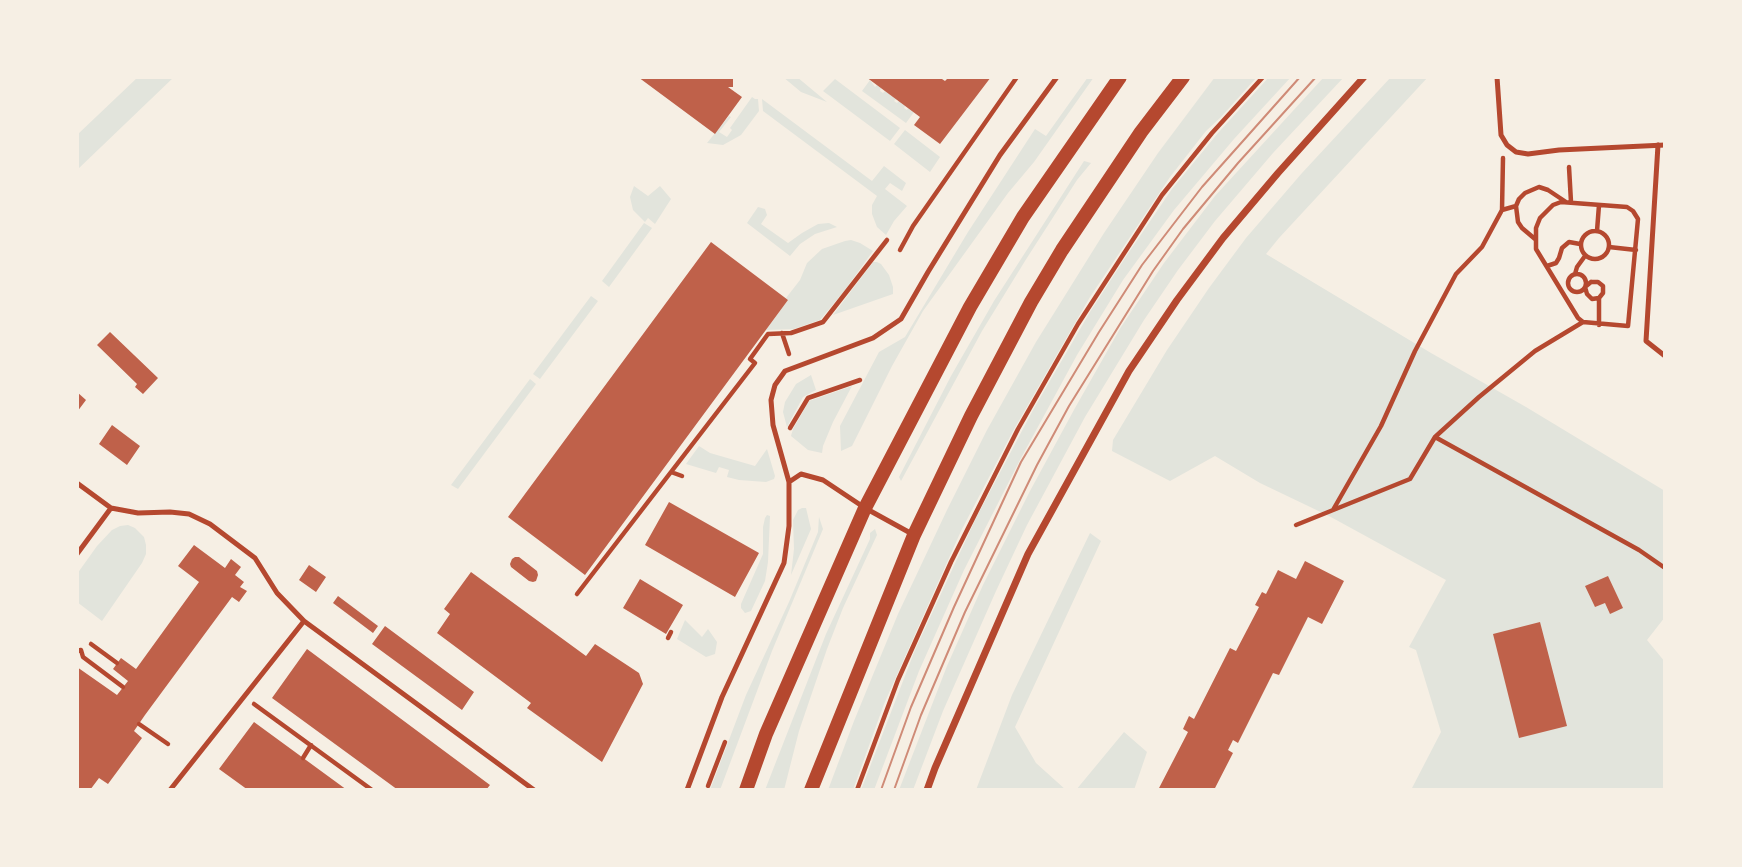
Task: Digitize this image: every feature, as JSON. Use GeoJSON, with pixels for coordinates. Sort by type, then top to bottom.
{"type":"FeatureCollection","features":[{"type":"Feature","properties":{"kind":"main road"},"geometry":{"type":"LineString","coordinates":[[746,790],[766,734],[865,508],[970,307],[1023,217],[1120,77]]}},
{"type":"Feature","properties":{"kind":"main road"},"geometry":{"type":"LineString","coordinates":[[811,790],[914,535],[971,416],[1031,302],[1099,193],[1183,77]]}},
{"type":"Feature","properties":{"kind":"street"},"geometry":{"type":"LineString","coordinates":[[927,790],[934,768],[1028,554],[1129,371],[1177,300],[1240,217],[1364,77]]}},
{"type":"Feature","properties":{"kind":"lane"},"geometry":{"type":"LineString","coordinates":[[687,790],[722,697],[784,564],[789,526],[789,482],[773,425],[771,400],[775,384],[785,371],[873,338],[901,319],[1000,155],[1057,77]]}},
{"type":"Feature","properties":{"kind":"lane"},"geometry":{"type":"LineString","coordinates":[[1497,77],[1501,135],[1507,145],[1516,152],[1528,154],[1661,145],[1645,328],[1646,341],[1665,356]]}},
{"type":"Feature","properties":{"kind":"lane"},"geometry":{"type":"LineString","coordinates":[[789,482],[801,474],[824,480],[865,508],[914,535]]}},
{"type":"Feature","properties":{"kind":"lane"},"geometry":{"type":"LineString","coordinates":[[77,483],[111,508],[138,513],[189,514],[210,524],[255,558],[277,593],[304,621],[534,790]]}},
{"type":"Feature","properties":{"kind":"lane"},"geometry":{"type":"LineString","coordinates":[[77,554],[111,508]]}},
{"type":"Feature","properties":{"kind":"lane"},"geometry":{"type":"LineString","coordinates":[[170,790],[304,621]]}},
{"type":"Feature","properties":{"kind":"path"},"geometry":{"type":"LineString","coordinates":[[900,250],[913,226],[1017,77]]}},
{"type":"Feature","properties":{"kind":"path"},"geometry":{"type":"LineString","coordinates":[[857,790],[898,680],[951,562],[1025,417],[1079,324],[1162,194],[1263,77]]}},
{"type":"Feature","properties":{"kind":"path"},"geometry":{"type":"LineString","coordinates":[[1333,510],[1381,426],[1415,351],[1456,274],[1482,247],[1502,210],[1503,152],[1507,145]]}},
{"type":"Feature","properties":{"kind":"path"},"geometry":{"type":"LineString","coordinates":[[1569,167],[1569,202]]}},
{"type":"Feature","properties":{"kind":"path"},"geometry":{"type":"LineString","coordinates":[[1536,239],[1518,222],[1516,206],[1519,199],[1539,187],[1569,202]]}},
{"type":"Feature","properties":{"kind":"path"},"geometry":{"type":"LineString","coordinates":[[1569,202],[1627,207],[1638,219],[1628,326],[1599,325],[1583,322],[1578,318],[1536,249],[1538,222],[1543,213],[1553,205],[1569,202]]}},
{"type":"Feature","properties":{"kind":"path"},"geometry":{"type":"LineString","coordinates":[[1597,231],[1599,205]]}},
{"type":"Feature","properties":{"kind":"path"},"geometry":{"type":"LineString","coordinates":[[1502,210],[1516,206]]}},
{"type":"Feature","properties":{"kind":"path"},"geometry":{"type":"LineString","coordinates":[[1597,231],[1606,237],[1609,247],[1604,257],[1595,260],[1585,256],[1580,244],[1586,234],[1597,231]]}},
{"type":"Feature","properties":{"kind":"path"},"geometry":{"type":"LineString","coordinates":[[577,594],[755,362],[750,359],[768,334],[791,333],[823,322],[887,240]]}},
{"type":"Feature","properties":{"kind":"path"},"geometry":{"type":"LineString","coordinates":[[1547,267],[1556,263],[1562,248],[1569,242],[1580,244]]}},
{"type":"Feature","properties":{"kind":"path"},"geometry":{"type":"LineString","coordinates":[[1609,247],[1636,250]]}},
{"type":"Feature","properties":{"kind":"path"},"geometry":{"type":"LineString","coordinates":[[1585,256],[1569,279],[1568,286],[1573,291],[1580,292],[1591,282],[1598,282],[1603,286],[1603,293],[1599,298],[1599,325]]}},
{"type":"Feature","properties":{"kind":"path"},"geometry":{"type":"LineString","coordinates":[[1575,274],[1581,275],[1585,280],[1587,294],[1592,299],[1599,298]]}},
{"type":"Feature","properties":{"kind":"path"},"geometry":{"type":"LineString","coordinates":[[1296,525],[1410,479],[1435,437],[1479,397],[1535,351],[1583,322]]}},
{"type":"Feature","properties":{"kind":"path"},"geometry":{"type":"LineString","coordinates":[[782,333],[794,368]]}},
{"type":"Feature","properties":{"kind":"path"},"geometry":{"type":"LineString","coordinates":[[779,447],[808,398],[860,380]]}},
{"type":"Feature","properties":{"kind":"path"},"geometry":{"type":"LineString","coordinates":[[1435,437],[1639,550],[1665,568]]}},
{"type":"Feature","properties":{"kind":"path"},"geometry":{"type":"LineString","coordinates":[[671,472],[682,476]]}},
{"type":"Feature","properties":{"kind":"path"},"geometry":{"type":"LineString","coordinates":[[667,638],[671,632]]}},
{"type":"Feature","properties":{"kind":"path"},"geometry":{"type":"LineString","coordinates":[[91,644],[117,663]]}},
{"type":"Feature","properties":{"kind":"path"},"geometry":{"type":"LineString","coordinates":[[77,651],[82,650],[83,657],[123,687]]}},
{"type":"Feature","properties":{"kind":"path"},"geometry":{"type":"LineString","coordinates":[[244,697],[372,790]]}},
{"type":"Feature","properties":{"kind":"path"},"geometry":{"type":"LineString","coordinates":[[139,724],[168,744]]}},
{"type":"Feature","properties":{"kind":"path"},"geometry":{"type":"LineString","coordinates":[[708,786],[725,742]]}},
{"type":"Feature","properties":{"kind":"path"},"geometry":{"type":"LineString","coordinates":[[303,758],[312,746]]}},
{"type":"Feature","properties":{"kind":"shaded area"},"geometry":{"type":"Polygon","coordinates":[[[138,77],[174,77],[77,170],[77,135],[138,77]]]}},
{"type":"Feature","properties":{"kind":"shaded area"},"geometry":{"type":"Polygon","coordinates":[[[783,77],[797,77],[827,102],[801,92],[783,77]]]}},
{"type":"Feature","properties":{"kind":"shaded area"},"geometry":{"type":"Polygon","coordinates":[[[1088,77],[1094,77],[923,311],[852,446],[841,451],[840,426],[879,352],[905,337],[968,232],[1035,129],[1046,136],[1088,77]]]}},
{"type":"Feature","properties":{"kind":"shaded area"},"geometry":{"type":"Polygon","coordinates":[[[1215,77],[1257,77],[1206,131],[1170,177],[1090,297],[1013,431],[961,531],[884,704],[853,790],[828,790],[898,614],[987,430],[1036,342],[1104,233],[1158,153],[1215,77]]]}},
{"type":"Feature","properties":{"kind":"shaded area"},"geometry":{"type":"Polygon","coordinates":[[[1269,77],[1291,77],[1174,210],[1123,280],[1077,355],[964,570],[919,671],[874,790],[861,790],[915,650],[976,518],[1033,410],[1090,312],[1172,189],[1269,77]]]}},
{"type":"Feature","properties":{"kind":"shaded area"},"geometry":{"type":"Polygon","coordinates":[[[1324,77],[1344,77],[1273,153],[1215,221],[1144,320],[1085,417],[1027,525],[996,591],[943,711],[913,790],[899,790],[947,666],[983,585],[1030,491],[1121,327],[1164,263],[1215,196],[1324,77]]]}},
{"type":"Feature","properties":{"kind":"shaded area"},"geometry":{"type":"Polygon","coordinates":[[[1391,77],[1428,77],[1266,254],[1665,491],[1665,617],[1647,640],[1665,662],[1665,790],[1411,790],[1441,732],[1416,650],[1409,647],[1446,580],[1329,516],[1260,483],[1215,456],[1170,481],[1112,451],[1113,440],[1167,350],[1246,238],[1391,77]]]}},
{"type":"Feature","properties":{"kind":"shaded area"},"geometry":{"type":"Polygon","coordinates":[[[835,79],[900,128],[890,141],[823,91],[835,79]]]}},
{"type":"Feature","properties":{"kind":"shaded area"},"geometry":{"type":"Polygon","coordinates":[[[870,80],[875,87],[877,85],[881,88],[880,91],[885,91],[896,99],[894,101],[899,101],[904,108],[914,112],[906,123],[862,91],[870,80]]]}},
{"type":"Feature","properties":{"kind":"shaded area"},"geometry":{"type":"Polygon","coordinates":[[[752,97],[758,99],[759,111],[741,135],[723,145],[707,143],[729,116],[731,117],[719,132],[727,137],[732,130],[730,128],[752,97]]]}},
{"type":"Feature","properties":{"kind":"shaded area"},"geometry":{"type":"Polygon","coordinates":[[[762,99],[872,181],[884,166],[906,183],[902,191],[890,183],[885,189],[907,206],[886,235],[877,227],[872,214],[872,205],[877,196],[763,111],[762,99]]]}},
{"type":"Feature","properties":{"kind":"shaded area"},"geometry":{"type":"Polygon","coordinates":[[[905,130],[940,157],[930,172],[894,144],[905,130]]]}},
{"type":"Feature","properties":{"kind":"shaded area"},"geometry":{"type":"Polygon","coordinates":[[[1084,161],[1091,163],[1077,180],[982,331],[901,481],[899,477],[951,376],[994,301],[1084,161]]]}},
{"type":"Feature","properties":{"kind":"shaded area"},"geometry":{"type":"Polygon","coordinates":[[[634,186],[648,196],[660,186],[671,199],[655,224],[648,218],[645,222],[633,210],[630,197],[634,186]]]}},
{"type":"Feature","properties":{"kind":"shaded area"},"geometry":{"type":"Polygon","coordinates":[[[758,207],[765,209],[767,215],[761,224],[788,243],[818,224],[829,223],[837,227],[815,234],[800,244],[790,256],[747,223],[758,207]]]}},
{"type":"Feature","properties":{"kind":"shaded area"},"geometry":{"type":"Polygon","coordinates":[[[644,223],[652,228],[609,287],[602,281],[644,223]]]}},
{"type":"Feature","properties":{"kind":"shaded area"},"geometry":{"type":"Polygon","coordinates":[[[851,240],[873,251],[820,320],[794,329],[766,330],[788,300],[786,298],[800,280],[807,263],[822,249],[851,240]]]}},
{"type":"Feature","properties":{"kind":"shaded area"},"geometry":{"type":"Polygon","coordinates":[[[873,262],[881,264],[889,275],[893,294],[833,315],[873,262]]]}},
{"type":"Feature","properties":{"kind":"shaded area"},"geometry":{"type":"Polygon","coordinates":[[[591,296],[598,301],[540,379],[533,374],[591,296]]]}},
{"type":"Feature","properties":{"kind":"shaded area"},"geometry":{"type":"Polygon","coordinates":[[[811,375],[816,390],[803,397],[787,427],[783,412],[785,402],[796,384],[811,375]]]}},
{"type":"Feature","properties":{"kind":"shaded area"},"geometry":{"type":"Polygon","coordinates":[[[530,379],[536,384],[458,489],[451,485],[530,379]]]}},
{"type":"Feature","properties":{"kind":"shaded area"},"geometry":{"type":"Polygon","coordinates":[[[852,386],[833,422],[822,453],[808,450],[791,436],[809,401],[852,386]]]}},
{"type":"Feature","properties":{"kind":"shaded area"},"geometry":{"type":"Polygon","coordinates":[[[699,446],[710,453],[755,466],[767,449],[774,479],[766,482],[739,480],[727,477],[729,470],[719,467],[716,473],[686,464],[699,446]]]}},
{"type":"Feature","properties":{"kind":"shaded area"},"geometry":{"type":"Polygon","coordinates":[[[802,508],[806,508],[811,529],[791,575],[793,520],[802,508]]]}},
{"type":"Feature","properties":{"kind":"shaded area"},"geometry":{"type":"Polygon","coordinates":[[[767,515],[770,516],[765,581],[751,611],[745,613],[741,604],[763,554],[763,527],[767,515]]]}},
{"type":"Feature","properties":{"kind":"shaded area"},"geometry":{"type":"Polygon","coordinates":[[[819,517],[823,529],[772,651],[720,790],[710,790],[746,695],[818,532],[819,517]]]}},
{"type":"Feature","properties":{"kind":"shaded area"},"geometry":{"type":"Polygon","coordinates":[[[128,525],[144,537],[146,554],[102,621],[77,602],[77,574],[112,530],[128,525]]]}},
{"type":"Feature","properties":{"kind":"shaded area"},"geometry":{"type":"Polygon","coordinates":[[[875,529],[877,535],[827,649],[799,731],[784,790],[765,790],[826,634],[870,539],[870,533],[875,529]]]}},
{"type":"Feature","properties":{"kind":"shaded area"},"geometry":{"type":"Polygon","coordinates":[[[1090,533],[1101,541],[1015,727],[1036,763],[1066,790],[976,790],[1012,695],[1090,533]]]}},
{"type":"Feature","properties":{"kind":"shaded area"},"geometry":{"type":"Polygon","coordinates":[[[685,620],[702,637],[708,629],[717,642],[715,654],[706,657],[677,639],[685,620]]]}},
{"type":"Feature","properties":{"kind":"shaded area"},"geometry":{"type":"Polygon","coordinates":[[[1124,732],[1147,752],[1134,790],[1076,790],[1124,732]]]}},
{"type":"Feature","properties":{"kind":"building"},"geometry":{"type":"Polygon","coordinates":[[[638,77],[733,77],[733,87],[728,87],[742,97],[715,134],[638,77]]]}},
{"type":"Feature","properties":{"kind":"building"},"geometry":{"type":"Polygon","coordinates":[[[866,77],[939,77],[945,81],[949,77],[991,77],[940,144],[914,125],[920,117],[866,77]]]}},
{"type":"Feature","properties":{"kind":"building"},"geometry":{"type":"Polygon","coordinates":[[[711,242],[788,300],[585,575],[508,517],[711,242]]]}},
{"type":"Feature","properties":{"kind":"building"},"geometry":{"type":"Polygon","coordinates":[[[110,332],[158,378],[143,394],[135,387],[137,384],[97,345],[110,332]]]}},
{"type":"Feature","properties":{"kind":"building"},"geometry":{"type":"Polygon","coordinates":[[[77,392],[86,400],[77,412],[77,392]]]}},
{"type":"Feature","properties":{"kind":"building"},"geometry":{"type":"Polygon","coordinates":[[[112,425],[140,446],[127,465],[99,444],[112,425]]]}},
{"type":"Feature","properties":{"kind":"building"},"geometry":{"type":"Polygon","coordinates":[[[669,502],[759,553],[735,597],[645,545],[669,502]]]}},
{"type":"Feature","properties":{"kind":"building"},"geometry":{"type":"Polygon","coordinates":[[[194,545],[225,568],[231,559],[241,567],[235,575],[244,582],[240,587],[247,591],[239,602],[232,597],[145,715],[134,731],[142,738],[108,784],[99,778],[90,790],[77,790],[77,667],[117,695],[128,681],[113,669],[121,658],[136,669],[199,582],[178,566],[194,545]]]}},
{"type":"Feature","properties":{"kind":"building"},"geometry":{"type":"Polygon","coordinates":[[[515,557],[519,557],[537,571],[536,581],[529,581],[511,567],[515,557]]]}},
{"type":"Feature","properties":{"kind":"building"},"geometry":{"type":"Polygon","coordinates":[[[1305,561],[1344,581],[1322,624],[1308,617],[1279,675],[1273,673],[1238,743],[1233,740],[1228,750],[1233,753],[1214,790],[1158,790],[1188,732],[1183,729],[1189,716],[1194,719],[1230,648],[1236,651],[1259,607],[1255,605],[1262,592],[1266,594],[1278,570],[1296,579],[1305,561]]]}},
{"type":"Feature","properties":{"kind":"building"},"geometry":{"type":"Polygon","coordinates":[[[309,565],[326,577],[316,592],[299,580],[309,565]]]}},
{"type":"Feature","properties":{"kind":"building"},"geometry":{"type":"Polygon","coordinates":[[[471,572],[586,656],[595,644],[639,673],[643,684],[602,762],[527,708],[531,703],[437,633],[450,614],[444,609],[471,572]]]}},
{"type":"Feature","properties":{"kind":"building"},"geometry":{"type":"Polygon","coordinates":[[[1608,576],[1623,608],[1610,614],[1605,603],[1595,607],[1585,586],[1608,576]]]}},
{"type":"Feature","properties":{"kind":"building"},"geometry":{"type":"Polygon","coordinates":[[[640,579],[683,605],[666,634],[623,608],[640,579]]]}},
{"type":"Feature","properties":{"kind":"building"},"geometry":{"type":"Polygon","coordinates":[[[338,596],[378,626],[373,633],[333,603],[338,596]]]}},
{"type":"Feature","properties":{"kind":"building"},"geometry":{"type":"Polygon","coordinates":[[[1540,622],[1567,726],[1519,738],[1493,634],[1540,622]]]}},
{"type":"Feature","properties":{"kind":"building"},"geometry":{"type":"Polygon","coordinates":[[[385,626],[474,692],[462,710],[372,644],[385,626]]]}},
{"type":"Feature","properties":{"kind":"building"},"geometry":{"type":"Polygon","coordinates":[[[307,649],[490,785],[486,790],[398,790],[272,698],[307,649]]]}},
{"type":"Feature","properties":{"kind":"building"},"geometry":{"type":"Polygon","coordinates":[[[254,722],[347,790],[248,790],[219,769],[254,722]]]}},
{"type":"Feature","properties":{"kind":"tram line"},"geometry":{"type":"LineString","coordinates":[[881,790],[911,707],[1021,462],[1142,265],[1202,187],[1300,77]]}},
{"type":"Feature","properties":{"kind":"tram line"},"geometry":{"type":"LineString","coordinates":[[894,790],[921,715],[965,612],[1069,406],[1153,271],[1183,229],[1316,77]]}}]}
